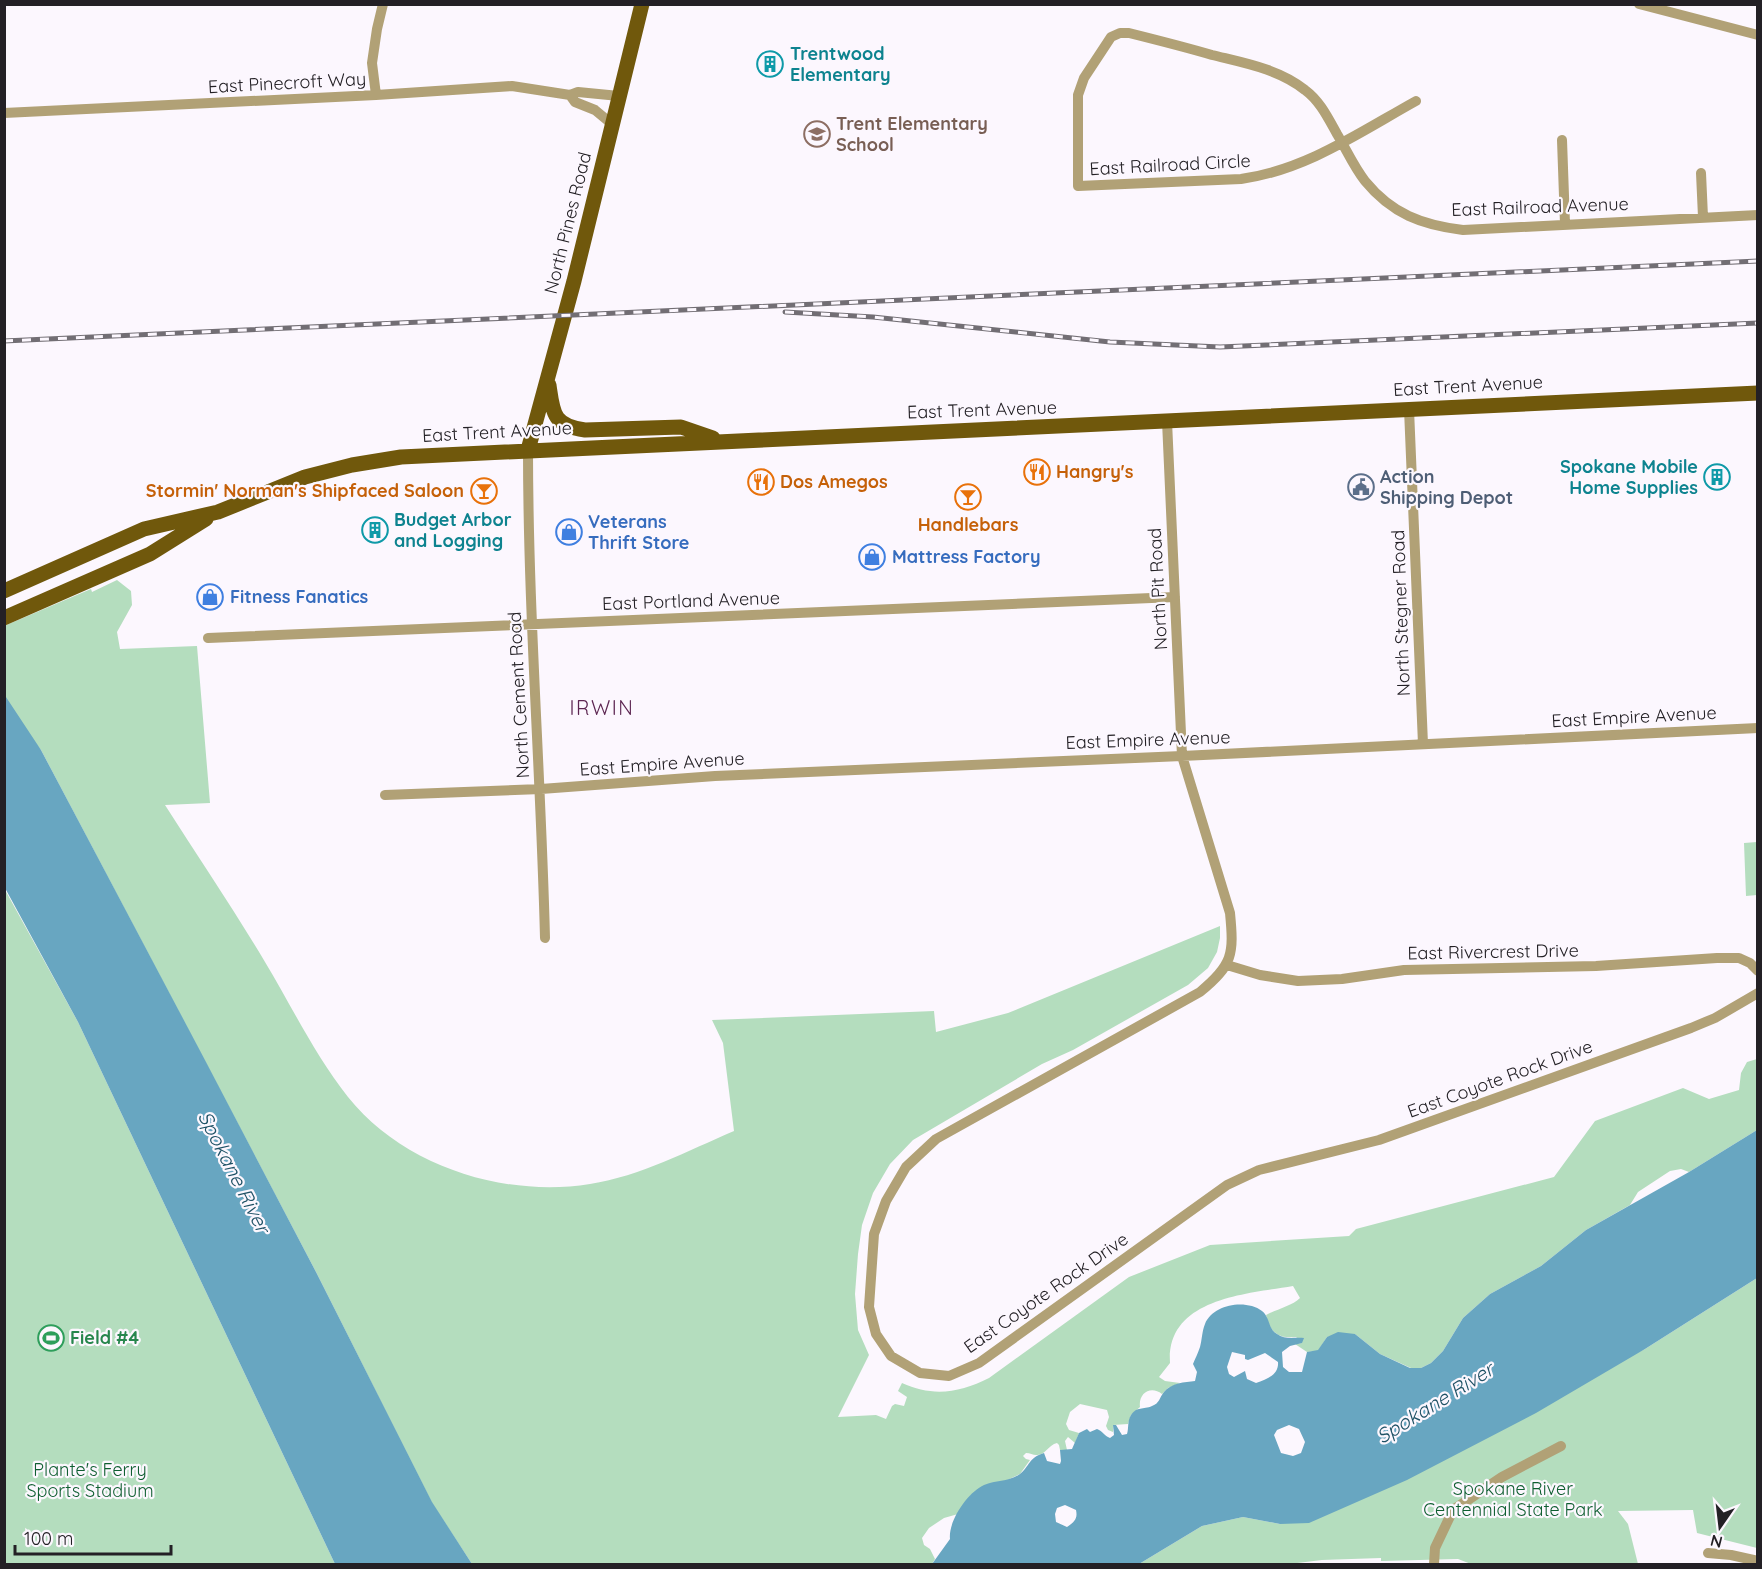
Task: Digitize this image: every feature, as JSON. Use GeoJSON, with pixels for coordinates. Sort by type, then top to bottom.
{"type":"FeatureCollection","features":[{"type":"Feature","properties":{"kind":"main road","name":"North Pines Road"},"geometry":{"type":"LineString","coordinates":[[528,450],[613,125],[642,4]]}},
{"type":"Feature","properties":{"kind":"main road"},"geometry":{"type":"LineString","coordinates":[[548,379],[553,409],[560,421],[570,428],[585,430],[681,427],[721,441]]}},
{"type":"Feature","properties":{"kind":"main road","name":"East Trent Avenue"},"geometry":{"type":"LineString","coordinates":[[5,591],[144,529],[218,512],[305,477],[352,465],[401,457],[1758,393]]}},
{"type":"Feature","properties":{"kind":"main road","name":"East Trent Avenue"},"geometry":{"type":"LineString","coordinates":[[10,616],[150,554],[218,512]]}},
{"type":"Feature","properties":{"kind":"street"},"geometry":{"type":"LineString","coordinates":[[376,95],[372,63],[383,4]]}},
{"type":"Feature","properties":{"kind":"street"},"geometry":{"type":"LineString","coordinates":[[1639,4],[1758,35]]}},
{"type":"Feature","properties":{"kind":"street","name":"East Railroad Avenue"},"geometry":{"type":"LineString","coordinates":[[1111,37],[1120,33],[1129,33],[1258,67],[1283,76],[1306,90],[1322,108],[1364,180],[1389,205],[1412,219],[1437,227],[1463,230],[1758,215]]}},
{"type":"Feature","properties":{"kind":"street","name":"East Railroad Circle"},"geometry":{"type":"LineString","coordinates":[[1111,37],[1084,78],[1078,95],[1078,186],[1241,179],[1263,176],[1300,164],[1342,142]]}},
{"type":"Feature","properties":{"kind":"street","name":"East Pinecroft Way"},"geometry":{"type":"LineString","coordinates":[[4,113],[512,86],[570,95],[578,92],[619,96]]}},
{"type":"Feature","properties":{"kind":"street","name":"East Pinecroft Way"},"geometry":{"type":"LineString","coordinates":[[570,95],[575,102],[595,110],[613,125]]}},
{"type":"Feature","properties":{"kind":"street"},"geometry":{"type":"LineString","coordinates":[[1342,142],[1416,101]]}},
{"type":"Feature","properties":{"kind":"street"},"geometry":{"type":"LineString","coordinates":[[1562,140],[1565,224]]}},
{"type":"Feature","properties":{"kind":"street"},"geometry":{"type":"LineString","coordinates":[[1701,173],[1703,217]]}},
{"type":"Feature","properties":{"kind":"street","name":"North Stegner Road"},"geometry":{"type":"LineString","coordinates":[[1409,409],[1423,744]]}},
{"type":"Feature","properties":{"kind":"street","name":"North Pit Road"},"geometry":{"type":"LineString","coordinates":[[1167,421],[1182,756]]}},
{"type":"Feature","properties":{"kind":"street","name":"North Cement Road"},"geometry":{"type":"LineString","coordinates":[[528,450],[532,624],[541,789],[544,938]]}},
{"type":"Feature","properties":{"kind":"street","name":"East Portland Avenue"},"geometry":{"type":"LineString","coordinates":[[208,638],[1175,597]]}},
{"type":"Feature","properties":{"kind":"street","name":"East Empire Avenue"},"geometry":{"type":"LineString","coordinates":[[385,795],[541,789],[715,776],[1758,728]]}},
{"type":"Feature","properties":{"kind":"street"},"geometry":{"type":"LineString","coordinates":[[1182,756],[1230,914],[1233,939],[1227,965]]}},
{"type":"Feature","properties":{"kind":"street","name":"East Rivercrest Drive"},"geometry":{"type":"LineString","coordinates":[[1227,965],[1260,975],[1298,981],[1342,979],[1404,970],[1596,966],[1717,958],[1739,958],[1750,963],[1758,971]]}},
{"type":"Feature","properties":{"kind":"street","name":"East Coyote Rock Drive"},"geometry":{"type":"LineString","coordinates":[[1227,965],[1215,980],[1200,992],[936,1139],[906,1167],[886,1201],[874,1234],[869,1307],[876,1334],[891,1356],[920,1373],[950,1376],[979,1363],[1227,1185],[1248,1175],[1259,1170],[1379,1140],[1690,1028],[1715,1018],[1758,993]]}},
{"type":"Feature","properties":{"kind":"street"},"geometry":{"type":"LineString","coordinates":[[1434,1564],[1437,1542],[1453,1510],[1502,1477],[1561,1446]]}},
{"type":"Feature","properties":{"kind":"street"},"geometry":{"type":"LineString","coordinates":[[1708,1553],[1758,1561]]}},
{"type":"Feature","properties":{"kind":"green space"},"geometry":{"type":"Polygon","coordinates":[[[117,580],[131,591],[132,605],[117,632],[120,649],[197,646],[210,803],[165,805],[253,942],[314,1048],[348,1097],[371,1121],[397,1142],[426,1159],[457,1172],[490,1181],[524,1186],[557,1187],[590,1184],[646,1169],[734,1131],[723,1043],[712,1020],[934,1011],[936,1032],[1008,1013],[1220,926],[1217,952],[1208,968],[1188,985],[1073,1050],[1042,1064],[913,1140],[890,1164],[873,1193],[862,1225],[858,1254],[855,1294],[858,1330],[869,1355],[838,1417],[876,1415],[886,1419],[892,1406],[895,1404],[904,1406],[907,1397],[898,1391],[902,1383],[935,1392],[957,1390],[989,1378],[1129,1277],[1210,1245],[1349,1236],[1356,1229],[1554,1177],[1595,1121],[1683,1088],[1709,1099],[1739,1090],[1741,1073],[1747,1062],[1757,1059],[1757,1130],[1689,1172],[1681,1169],[1670,1171],[1638,1192],[1630,1205],[1586,1230],[1541,1266],[1490,1294],[1463,1318],[1443,1351],[1431,1363],[1421,1368],[1411,1368],[1380,1354],[1355,1334],[1327,1337],[1318,1351],[1307,1352],[1295,1344],[1302,1343],[1296,1337],[1276,1334],[1266,1315],[1300,1298],[1293,1286],[1233,1297],[1195,1312],[1181,1325],[1172,1341],[1170,1363],[1159,1377],[1165,1381],[1180,1383],[1168,1388],[1162,1394],[1150,1390],[1143,1394],[1140,1407],[1131,1415],[1128,1424],[1113,1425],[1113,1432],[1106,1426],[1109,1417],[1107,1410],[1080,1404],[1070,1412],[1066,1424],[1069,1430],[1079,1433],[1075,1443],[1068,1437],[1065,1441],[1067,1450],[1060,1450],[1057,1443],[1039,1455],[1026,1453],[1023,1456],[1030,1460],[1020,1474],[1005,1481],[991,1483],[971,1495],[958,1514],[944,1518],[929,1528],[922,1538],[924,1545],[930,1549],[935,1559],[932,1564],[472,1564],[432,1503],[316,1272],[41,750],[5,705],[4,626],[117,580]]]}},
{"type":"Feature","properties":{"kind":"green space"},"geometry":{"type":"Polygon","coordinates":[[[1757,842],[1757,895],[1746,896],[1744,843],[1757,842]]]}},
{"type":"Feature","properties":{"kind":"green space","name":"Plante's Ferry Sports Stadium"},"geometry":{"type":"Polygon","coordinates":[[[4,888],[78,1022],[335,1564],[5,1564],[4,888]]]}},
{"type":"Feature","properties":{"kind":"green space","name":"Spokane River Centennial State Park"},"geometry":{"type":"Polygon","coordinates":[[[1757,1278],[1757,1548],[1697,1533],[1693,1510],[1618,1511],[1628,1524],[1638,1564],[1471,1564],[1458,1559],[1381,1561],[1381,1558],[1322,1560],[1289,1564],[1139,1564],[1202,1526],[1243,1517],[1280,1524],[1645,1349],[1757,1278]]]}},
{"type":"Feature","properties":{"kind":"water","name":"Spokane River"},"geometry":{"type":"Polygon","coordinates":[[[4,694],[41,750],[316,1272],[432,1502],[472,1564],[335,1564],[78,1022],[5,888],[4,694]]]}},
{"type":"Feature","properties":{"kind":"water","name":"Spokane River"},"geometry":{"type":"Polygon","coordinates":[[[1757,1130],[1757,1278],[1645,1349],[1536,1413],[1407,1480],[1309,1523],[1280,1524],[1243,1517],[1202,1526],[1139,1564],[932,1564],[950,1539],[952,1524],[960,1508],[978,1489],[989,1483],[1016,1477],[1035,1457],[1044,1453],[1047,1461],[1060,1464],[1060,1450],[1072,1449],[1079,1433],[1087,1429],[1090,1432],[1097,1429],[1110,1438],[1114,1435],[1113,1425],[1116,1425],[1122,1435],[1127,1434],[1131,1415],[1136,1410],[1155,1405],[1170,1387],[1195,1381],[1197,1372],[1193,1364],[1200,1347],[1205,1324],[1209,1317],[1222,1308],[1239,1305],[1255,1307],[1265,1314],[1274,1332],[1280,1336],[1304,1338],[1302,1343],[1290,1346],[1282,1352],[1283,1367],[1289,1372],[1302,1372],[1307,1352],[1318,1350],[1327,1337],[1338,1332],[1355,1334],[1380,1354],[1410,1368],[1421,1368],[1431,1363],[1443,1351],[1463,1318],[1490,1294],[1541,1266],[1586,1230],[1689,1172],[1757,1130]],[[1232,1352],[1227,1367],[1229,1374],[1234,1377],[1245,1371],[1247,1379],[1256,1383],[1268,1378],[1277,1370],[1278,1362],[1265,1353],[1248,1360],[1245,1359],[1245,1355],[1232,1352]],[[1289,1425],[1277,1430],[1274,1435],[1281,1453],[1293,1456],[1301,1453],[1305,1442],[1299,1429],[1289,1425]],[[1065,1505],[1057,1508],[1056,1522],[1067,1527],[1072,1524],[1076,1510],[1065,1505]]]}},
{"type":"Feature","properties":{"kind":"railway"},"geometry":{"type":"LineString","coordinates":[[4,341],[1758,261]]}},
{"type":"Feature","properties":{"kind":"railway"},"geometry":{"type":"LineString","coordinates":[[785,312],[873,317],[1110,342],[1220,347],[1758,323]]}},
{"type":"Feature","properties":{"kind":"place","name":"Trentwood Elementary"},"geometry":{"type":"Point","coordinates":[770,64]}},
{"type":"Feature","properties":{"kind":"place","name":"Trent Elementary School"},"geometry":{"type":"Point","coordinates":[817,134]}},
{"type":"Feature","properties":{"kind":"place","name":"Hangry's"},"geometry":{"type":"Point","coordinates":[1037,472]}},
{"type":"Feature","properties":{"kind":"place","name":"Spokane Mobile Home Supplies"},"geometry":{"type":"Point","coordinates":[1717,477]}},
{"type":"Feature","properties":{"kind":"place","name":"Dos Amegos"},"geometry":{"type":"Point","coordinates":[761,482]}},
{"type":"Feature","properties":{"kind":"place","name":"Action Shipping Depot"},"geometry":{"type":"Point","coordinates":[1361,487]}},
{"type":"Feature","properties":{"kind":"place","name":"Stormin' Norman's Shipfaced Saloon"},"geometry":{"type":"Point","coordinates":[484,491]}},
{"type":"Feature","properties":{"kind":"place","name":"Handlebars"},"geometry":{"type":"Point","coordinates":[968,497]}},
{"type":"Feature","properties":{"kind":"place","name":"Budget Arbor and Logging"},"geometry":{"type":"Point","coordinates":[375,530]}},
{"type":"Feature","properties":{"kind":"place","name":"Veterans Thrift Store"},"geometry":{"type":"Point","coordinates":[569,532]}},
{"type":"Feature","properties":{"kind":"place","name":"Mattress Factory"},"geometry":{"type":"Point","coordinates":[872,557]}},
{"type":"Feature","properties":{"kind":"place","name":"Fitness Fanatics"},"geometry":{"type":"Point","coordinates":[210,597]}},
{"type":"Feature","properties":{"kind":"place","name":"Field #4"},"geometry":{"type":"Point","coordinates":[51,1338]}},
{"type":"Feature","properties":{"kind":"district","name":"IRWIN"},"geometry":{"type":"Point","coordinates":[602,708]}}]}
